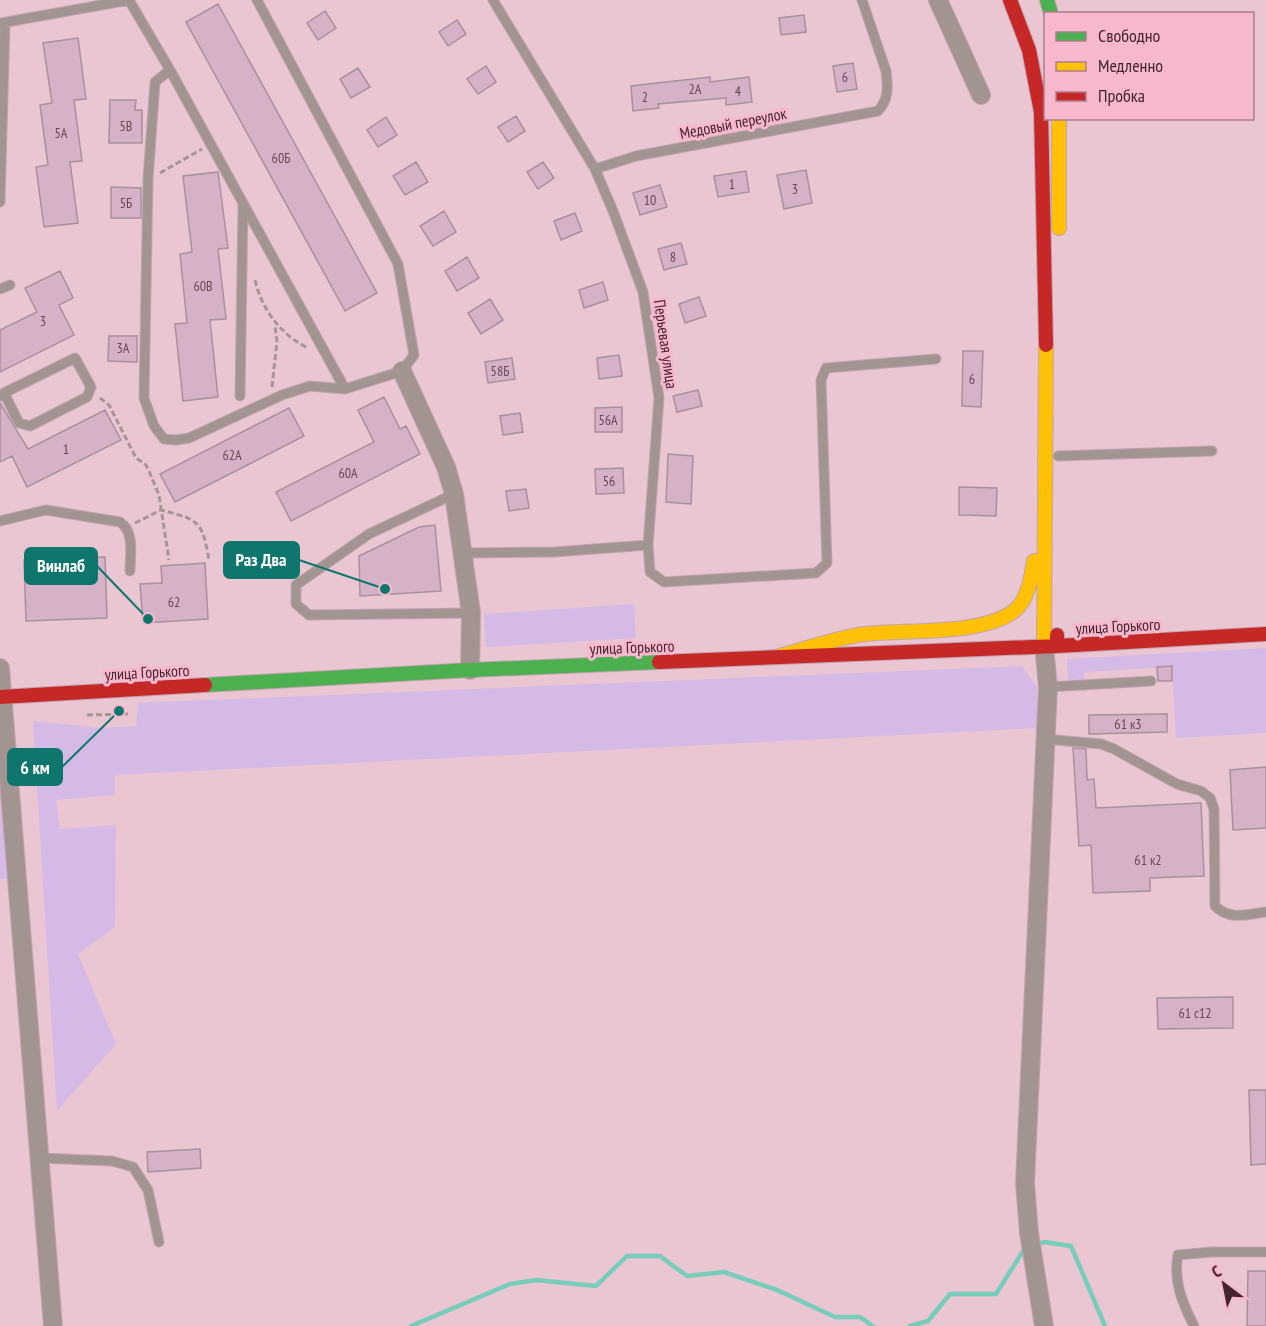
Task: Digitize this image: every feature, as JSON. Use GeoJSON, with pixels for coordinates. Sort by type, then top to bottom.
{"type":"FeatureCollection","features":[{"type":"Feature","properties":{"kind":"main road"},"geometry":{"type":"LineString","coordinates":[[1010,0],[1029,50],[1041,112],[1046,286],[1050,646]]}},
{"type":"Feature","properties":{"kind":"main road"},"geometry":{"type":"LineString","coordinates":[[1059,120],[1059,240]]}},
{"type":"Feature","properties":{"kind":"main road"},"geometry":{"type":"LineString","coordinates":[[1050,646],[1058,456],[1059,287]]}},
{"type":"Feature","properties":{"kind":"main road"},"geometry":{"type":"LineString","coordinates":[[776,657],[864,634],[983,624],[1003,618],[1016,610],[1031,579],[1035,556],[1040,415],[1046,381]]}},
{"type":"Feature","properties":{"kind":"main road","name":"улица Горького"},"geometry":{"type":"LineString","coordinates":[[2,697],[470,670],[1099,645],[1266,634]]}},
{"type":"Feature","properties":{"kind":"street"},"geometry":{"type":"LineString","coordinates":[[938,0],[981,95]]}},
{"type":"Feature","properties":{"kind":"street"},"geometry":{"type":"LineString","coordinates":[[402,371],[446,467],[454,494],[471,613],[470,670]]}},
{"type":"Feature","properties":{"kind":"street"},"geometry":{"type":"LineString","coordinates":[[1044,1326],[1029,1233],[1025,1183],[1050,646]]}},
{"type":"Feature","properties":{"kind":"street"},"geometry":{"type":"LineString","coordinates":[[0,668],[53,1326]]}},
{"type":"Feature","properties":{"kind":"lane"},"geometry":{"type":"LineString","coordinates":[[0,202],[3,23],[129,0],[170,70],[345,389]]}},
{"type":"Feature","properties":{"kind":"lane"},"geometry":{"type":"LineString","coordinates":[[170,70],[155,82],[148,179],[144,398],[154,426],[164,439],[189,438],[270,400],[310,386],[345,389],[402,371],[414,355],[398,264],[257,0]]}},
{"type":"Feature","properties":{"kind":"lane","name":"Перьевая улица"},"geometry":{"type":"LineString","coordinates":[[494,0],[595,169],[643,292],[659,398],[648,545],[650,572],[664,582],[816,573],[827,562],[821,380],[826,368],[936,359]]}},
{"type":"Feature","properties":{"kind":"lane","name":"Медовый переулок"},"geometry":{"type":"LineString","coordinates":[[595,169],[636,156],[878,111],[886,102],[888,82],[862,0]]}},
{"type":"Feature","properties":{"kind":"lane"},"geometry":{"type":"LineString","coordinates":[[240,396],[243,205]]}},
{"type":"Feature","properties":{"kind":"lane"},"geometry":{"type":"LineString","coordinates":[[0,289],[10,285]]}},
{"type":"Feature","properties":{"kind":"lane"},"geometry":{"type":"LineString","coordinates":[[75,358],[91,387],[87,398],[30,426],[19,423],[2,394],[75,358]]}},
{"type":"Feature","properties":{"kind":"lane"},"geometry":{"type":"LineString","coordinates":[[1058,456],[1212,451]]}},
{"type":"Feature","properties":{"kind":"lane"},"geometry":{"type":"LineString","coordinates":[[454,494],[369,534],[320,568],[296,585],[296,604],[309,615],[471,613]]}},
{"type":"Feature","properties":{"kind":"lane"},"geometry":{"type":"LineString","coordinates":[[0,521],[46,510],[120,522],[128,527],[130,534],[130,571]]}},
{"type":"Feature","properties":{"kind":"lane"},"geometry":{"type":"LineString","coordinates":[[463,553],[554,552],[648,545]]}},
{"type":"Feature","properties":{"kind":"lane"},"geometry":{"type":"LineString","coordinates":[[1048,687],[1151,681]]}},
{"type":"Feature","properties":{"kind":"lane"},"geometry":{"type":"LineString","coordinates":[[1045,739],[1101,744],[1177,784],[1201,791],[1210,798],[1214,809],[1215,906],[1222,913],[1234,916],[1266,912]]}},
{"type":"Feature","properties":{"kind":"lane"},"geometry":{"type":"LineString","coordinates":[[40,1158],[112,1161],[133,1167],[148,1190],[159,1242]]}},
{"type":"Feature","properties":{"kind":"lane"},"geometry":{"type":"LineString","coordinates":[[1194,1326],[1180,1299],[1175,1270],[1178,1255],[1211,1252],[1266,1252]]}},
{"type":"Feature","properties":{"kind":"path"},"geometry":{"type":"LineString","coordinates":[[148,179],[210,145]]}},
{"type":"Feature","properties":{"kind":"path"},"geometry":{"type":"LineString","coordinates":[[255,276],[261,297],[275,323],[296,342],[327,356]]}},
{"type":"Feature","properties":{"kind":"path"},"geometry":{"type":"LineString","coordinates":[[270,400],[276,350],[275,323]]}},
{"type":"Feature","properties":{"kind":"path"},"geometry":{"type":"LineString","coordinates":[[89,392],[104,399],[109,405],[136,458],[146,465],[159,495],[169,560]]}},
{"type":"Feature","properties":{"kind":"path"},"geometry":{"type":"LineString","coordinates":[[128,527],[161,510],[190,518],[200,525],[206,541],[209,560]]}},
{"type":"Feature","properties":{"kind":"shaded area"},"geometry":{"type":"Polygon","coordinates":[[[634,604],[636,638],[486,647],[484,614],[634,604]]]}},
{"type":"Feature","properties":{"kind":"shaded area"},"geometry":{"type":"Polygon","coordinates":[[[1266,648],[1266,733],[1176,738],[1172,667],[1084,672],[1085,692],[1068,680],[1067,659],[1266,648]]]}},
{"type":"Feature","properties":{"kind":"shaded area"},"geometry":{"type":"Polygon","coordinates":[[[1022,666],[1037,687],[1037,728],[115,775],[115,795],[56,800],[60,829],[116,825],[115,927],[78,954],[116,1044],[57,1111],[33,721],[101,728],[136,726],[138,703],[1022,666]]]}},
{"type":"Feature","properties":{"kind":"shaded area"},"geometry":{"type":"Polygon","coordinates":[[[0,788],[7,879],[0,879],[0,788]]]}},
{"type":"Feature","properties":{"kind":"building"},"geometry":{"type":"Polygon","coordinates":[[[218,4],[377,293],[345,311],[186,22],[218,4]]]}},
{"type":"Feature","properties":{"kind":"building"},"geometry":{"type":"Polygon","coordinates":[[[325,11],[336,28],[318,40],[307,23],[325,11]]]}},
{"type":"Feature","properties":{"kind":"building"},"geometry":{"type":"Polygon","coordinates":[[[804,15],[806,32],[781,35],[779,18],[804,15]]]}},
{"type":"Feature","properties":{"kind":"building"},"geometry":{"type":"Polygon","coordinates":[[[457,20],[466,34],[448,46],[439,32],[457,20]]]}},
{"type":"Feature","properties":{"kind":"building"},"geometry":{"type":"Polygon","coordinates":[[[78,38],[86,99],[74,100],[82,161],[70,162],[78,223],[44,227],[36,167],[48,165],[40,105],[52,103],[43,43],[78,38]]]}},
{"type":"Feature","properties":{"kind":"building"},"geometry":{"type":"Polygon","coordinates":[[[853,63],[857,89],[837,92],[833,66],[853,63]]]}},
{"type":"Feature","properties":{"kind":"building"},"geometry":{"type":"Polygon","coordinates":[[[486,66],[496,82],[478,94],[467,79],[486,66]]]}},
{"type":"Feature","properties":{"kind":"building"},"geometry":{"type":"Polygon","coordinates":[[[358,68],[370,87],[351,98],[340,79],[358,68]]]}},
{"type":"Feature","properties":{"kind":"building"},"geometry":{"type":"Polygon","coordinates":[[[710,77],[710,82],[749,77],[752,102],[726,105],[726,98],[658,104],[659,108],[633,111],[631,86],[710,77]]]}},
{"type":"Feature","properties":{"kind":"building"},"geometry":{"type":"Polygon","coordinates":[[[110,100],[136,100],[135,110],[142,110],[142,143],[109,143],[110,100]]]}},
{"type":"Feature","properties":{"kind":"building"},"geometry":{"type":"Polygon","coordinates":[[[516,116],[525,131],[508,142],[498,127],[516,116]]]}},
{"type":"Feature","properties":{"kind":"building"},"geometry":{"type":"Polygon","coordinates":[[[386,117],[397,135],[378,147],[367,130],[386,117]]]}},
{"type":"Feature","properties":{"kind":"building"},"geometry":{"type":"Polygon","coordinates":[[[416,162],[428,182],[405,195],[393,176],[416,162]]]}},
{"type":"Feature","properties":{"kind":"building"},"geometry":{"type":"Polygon","coordinates":[[[543,162],[554,178],[538,189],[527,172],[543,162]]]}},
{"type":"Feature","properties":{"kind":"building"},"geometry":{"type":"Polygon","coordinates":[[[806,170],[812,203],[784,209],[777,175],[806,170]]]}},
{"type":"Feature","properties":{"kind":"building"},"geometry":{"type":"Polygon","coordinates":[[[746,171],[749,192],[718,197],[714,176],[746,171]]]}},
{"type":"Feature","properties":{"kind":"building"},"geometry":{"type":"Polygon","coordinates":[[[218,172],[228,248],[218,249],[226,319],[210,320],[218,397],[183,401],[175,324],[187,323],[180,254],[192,252],[183,176],[218,172]]]}},
{"type":"Feature","properties":{"kind":"building"},"geometry":{"type":"Polygon","coordinates":[[[660,185],[667,207],[640,215],[633,193],[660,185]]]}},
{"type":"Feature","properties":{"kind":"building"},"geometry":{"type":"Polygon","coordinates":[[[111,187],[141,188],[141,218],[111,218],[111,187]]]}},
{"type":"Feature","properties":{"kind":"building"},"geometry":{"type":"Polygon","coordinates":[[[444,211],[456,232],[433,246],[420,226],[444,211]]]}},
{"type":"Feature","properties":{"kind":"building"},"geometry":{"type":"Polygon","coordinates":[[[575,213],[582,231],[561,240],[554,221],[575,213]]]}},
{"type":"Feature","properties":{"kind":"building"},"geometry":{"type":"Polygon","coordinates":[[[681,243],[687,264],[664,270],[658,249],[681,243]]]}},
{"type":"Feature","properties":{"kind":"building"},"geometry":{"type":"Polygon","coordinates":[[[467,257],[479,278],[457,291],[445,271],[467,257]]]}},
{"type":"Feature","properties":{"kind":"building"},"geometry":{"type":"Polygon","coordinates":[[[60,271],[73,298],[59,305],[74,335],[0,372],[0,330],[37,312],[25,288],[60,271]]]}},
{"type":"Feature","properties":{"kind":"building"},"geometry":{"type":"Polygon","coordinates":[[[603,282],[608,300],[584,308],[579,290],[603,282]]]}},
{"type":"Feature","properties":{"kind":"building"},"geometry":{"type":"Polygon","coordinates":[[[699,297],[706,316],[685,323],[679,304],[699,297]]]}},
{"type":"Feature","properties":{"kind":"building"},"geometry":{"type":"Polygon","coordinates":[[[490,299],[503,320],[481,334],[468,313],[490,299]]]}},
{"type":"Feature","properties":{"kind":"building"},"geometry":{"type":"Polygon","coordinates":[[[109,336],[137,336],[137,362],[108,361],[109,336]]]}},
{"type":"Feature","properties":{"kind":"building"},"geometry":{"type":"Polygon","coordinates":[[[963,351],[983,351],[981,407],[962,406],[963,351]]]}},
{"type":"Feature","properties":{"kind":"building"},"geometry":{"type":"Polygon","coordinates":[[[619,355],[622,376],[599,379],[597,358],[619,355]]]}},
{"type":"Feature","properties":{"kind":"building"},"geometry":{"type":"Polygon","coordinates":[[[512,358],[515,379],[488,383],[485,362],[512,358]]]}},
{"type":"Feature","properties":{"kind":"building"},"geometry":{"type":"Polygon","coordinates":[[[698,390],[702,406],[677,412],[673,396],[698,390]]]}},
{"type":"Feature","properties":{"kind":"building"},"geometry":{"type":"Polygon","coordinates":[[[384,397],[400,429],[406,426],[420,454],[291,521],[276,492],[374,442],[358,410],[384,397]]]}},
{"type":"Feature","properties":{"kind":"building"},"geometry":{"type":"Polygon","coordinates":[[[0,403],[28,449],[105,410],[121,440],[27,487],[12,456],[0,462],[0,403]]]}},
{"type":"Feature","properties":{"kind":"building"},"geometry":{"type":"Polygon","coordinates":[[[622,407],[622,432],[595,432],[595,408],[622,407]]]}},
{"type":"Feature","properties":{"kind":"building"},"geometry":{"type":"Polygon","coordinates":[[[289,408],[304,436],[175,502],[160,474],[289,408]]]}},
{"type":"Feature","properties":{"kind":"building"},"geometry":{"type":"Polygon","coordinates":[[[520,413],[523,432],[503,435],[500,416],[520,413]]]}},
{"type":"Feature","properties":{"kind":"building"},"geometry":{"type":"Polygon","coordinates":[[[668,454],[693,456],[691,504],[666,502],[668,454]]]}},
{"type":"Feature","properties":{"kind":"building"},"geometry":{"type":"Polygon","coordinates":[[[623,468],[624,493],[596,494],[595,469],[623,468]]]}},
{"type":"Feature","properties":{"kind":"building"},"geometry":{"type":"Polygon","coordinates":[[[959,487],[997,488],[996,516],[959,515],[959,487]]]}},
{"type":"Feature","properties":{"kind":"building"},"geometry":{"type":"Polygon","coordinates":[[[526,489],[529,508],[509,511],[506,491],[526,489]]]}},
{"type":"Feature","properties":{"kind":"building"},"geometry":{"type":"Polygon","coordinates":[[[435,525],[441,591],[360,596],[359,556],[419,527],[435,525]]]}},
{"type":"Feature","properties":{"kind":"building"},"geometry":{"type":"Polygon","coordinates":[[[105,557],[107,618],[26,621],[24,560],[105,557]]]}},
{"type":"Feature","properties":{"kind":"building"},"geometry":{"type":"Polygon","coordinates":[[[205,563],[208,619],[143,623],[140,584],[162,583],[161,566],[205,563]]]}},
{"type":"Feature","properties":{"kind":"building"},"geometry":{"type":"Polygon","coordinates":[[[1172,666],[1172,681],[1158,681],[1157,667],[1172,666]]]}},
{"type":"Feature","properties":{"kind":"building"},"geometry":{"type":"Polygon","coordinates":[[[1167,714],[1167,732],[1089,734],[1089,715],[1167,714]]]}},
{"type":"Feature","properties":{"kind":"building"},"geometry":{"type":"Polygon","coordinates":[[[1073,748],[1086,749],[1087,780],[1094,779],[1096,808],[1201,803],[1204,876],[1150,878],[1150,891],[1093,893],[1091,845],[1079,846],[1073,748]]]}},
{"type":"Feature","properties":{"kind":"building"},"geometry":{"type":"Polygon","coordinates":[[[1266,767],[1266,828],[1233,830],[1230,770],[1266,767]]]}},
{"type":"Feature","properties":{"kind":"building"},"geometry":{"type":"Polygon","coordinates":[[[1233,997],[1233,1028],[1158,1029],[1157,998],[1233,997]]]}},
{"type":"Feature","properties":{"kind":"building"},"geometry":{"type":"Polygon","coordinates":[[[1249,1090],[1266,1090],[1266,1164],[1251,1165],[1249,1090]]]}},
{"type":"Feature","properties":{"kind":"building"},"geometry":{"type":"Polygon","coordinates":[[[200,1149],[201,1168],[148,1172],[147,1152],[200,1149]]]}},
{"type":"Feature","properties":{"kind":"building"},"geometry":{"type":"Polygon","coordinates":[[[1248,1271],[1266,1271],[1266,1326],[1247,1326],[1248,1271]]]}},
{"type":"Feature","properties":{"kind":"waterway"},"geometry":{"type":"LineString","coordinates":[[1035,1246],[1044,1242],[1071,1246],[1105,1326]]}},
{"type":"Feature","properties":{"kind":"waterway"},"geometry":{"type":"LineString","coordinates":[[910,1326],[928,1321],[950,1294],[996,1294],[1023,1251],[1028,1249]]}},
{"type":"Feature","properties":{"kind":"waterway"},"geometry":{"type":"LineString","coordinates":[[411,1326],[510,1284],[536,1280],[596,1286],[627,1256],[660,1256],[687,1276],[724,1272],[777,1290],[835,1317],[860,1317],[873,1326]]}},
{"type":"Feature","properties":{"kind":"traffic: fast"},"geometry":{"type":"LineString","coordinates":[[1047,0],[1050,12]]}},
{"type":"Feature","properties":{"kind":"traffic: fast"},"geometry":{"type":"LineString","coordinates":[[205,685],[659,662]]}},
{"type":"Feature","properties":{"kind":"traffic: slow"},"geometry":{"type":"LineString","coordinates":[[1059,120],[1059,228]]}},
{"type":"Feature","properties":{"kind":"traffic: slow"},"geometry":{"type":"LineString","coordinates":[[1044,646],[1046,345]]}},
{"type":"Feature","properties":{"kind":"traffic: slow"},"geometry":{"type":"LineString","coordinates":[[776,657],[865,634],[963,628],[1000,619],[1014,611],[1023,601],[1034,561]]}},
{"type":"Feature","properties":{"kind":"traffic: jam"},"geometry":{"type":"LineString","coordinates":[[1010,0],[1029,50],[1041,112],[1046,345]]}},
{"type":"Feature","properties":{"kind":"traffic: jam"},"geometry":{"type":"LineString","coordinates":[[1057,646],[1266,634]]}},
{"type":"Feature","properties":{"kind":"traffic: jam"},"geometry":{"type":"LineString","coordinates":[[659,662],[1057,646],[1057,635]]}},
{"type":"Feature","properties":{"kind":"traffic: jam"},"geometry":{"type":"LineString","coordinates":[[0,697],[205,685]]}},
{"type":"Feature","properties":{"kind":"place","name":"Раз Два"},"geometry":{"type":"Point","coordinates":[385,589]}},
{"type":"Feature","properties":{"kind":"place","name":"Винлаб"},"geometry":{"type":"Point","coordinates":[148,619]}},
{"type":"Feature","properties":{"kind":"place","name":"6 км"},"geometry":{"type":"Point","coordinates":[119,711]}}]}
